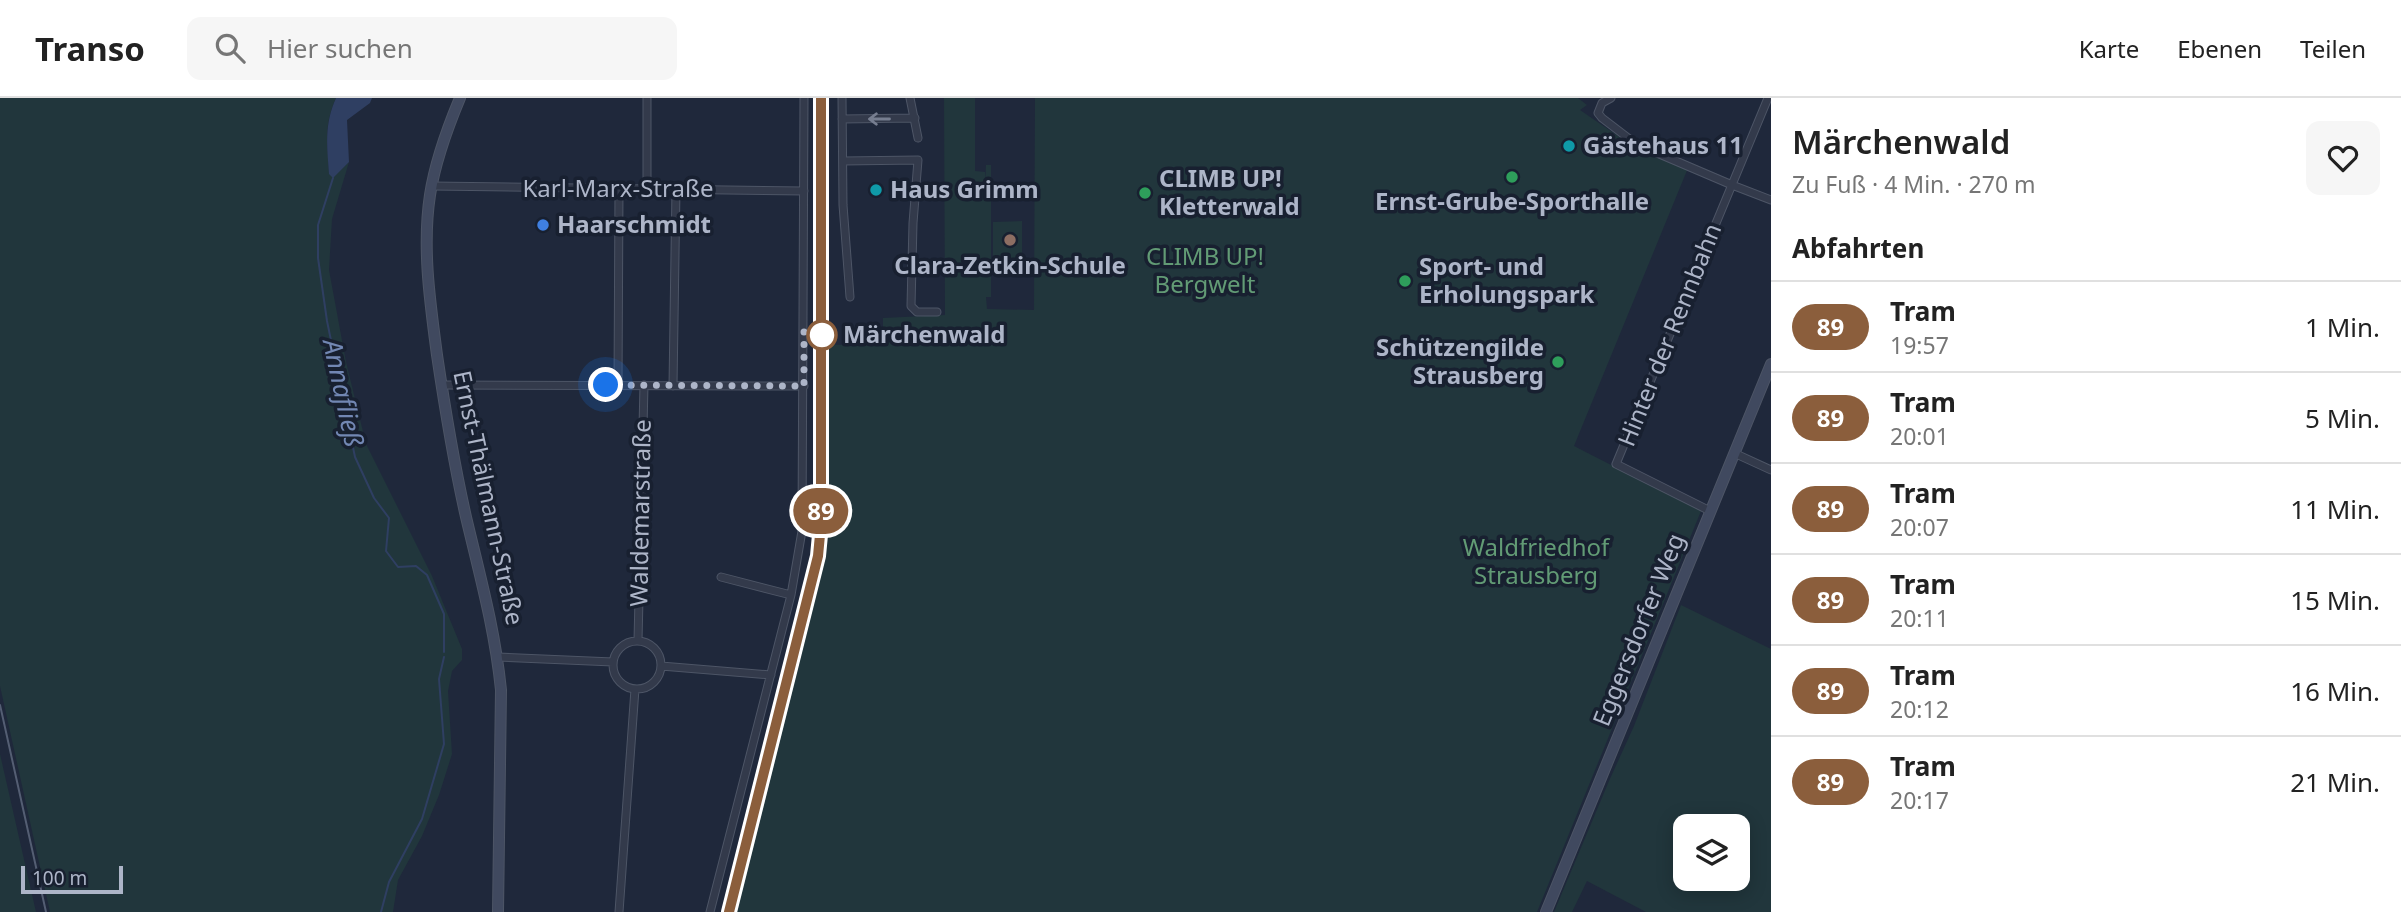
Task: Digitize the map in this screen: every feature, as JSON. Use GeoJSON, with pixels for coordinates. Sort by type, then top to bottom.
{"type":"FeatureCollection","features":[{"type":"Feature","properties":{"kind":"main road","name":"Ernst-Thälmann-Straße"},"geometry":{"type":"LineString","coordinates":[[460,98],[446,133],[432,186],[428,223],[429,290],[456,473],[488,601],[498,657],[501,690],[498,912]]}},
{"type":"Feature","properties":{"kind":"main road","name":"Eggersdorfer Weg"},"geometry":{"type":"LineString","coordinates":[[1546,912],[1771,364]]}},
{"type":"Feature","properties":{"kind":"street"},"geometry":{"type":"LineString","coordinates":[[647,98],[647,189]]}},
{"type":"Feature","properties":{"kind":"street"},"geometry":{"type":"LineString","coordinates":[[710,912],[791,595],[802,531],[803,98]]}},
{"type":"Feature","properties":{"kind":"street"},"geometry":{"type":"LineString","coordinates":[[842,98],[843,205],[850,298]]}},
{"type":"Feature","properties":{"kind":"street"},"geometry":{"type":"LineString","coordinates":[[910,98],[918,138]]}},
{"type":"Feature","properties":{"kind":"street"},"geometry":{"type":"LineString","coordinates":[[1611,98],[1599,108],[1601,118],[1636,144],[1771,200]]}},
{"type":"Feature","properties":{"kind":"street"},"geometry":{"type":"LineString","coordinates":[[1732,185],[1768,98]]}},
{"type":"Feature","properties":{"kind":"street"},"geometry":{"type":"LineString","coordinates":[[842,119],[915,118]]}},
{"type":"Feature","properties":{"kind":"street"},"geometry":{"type":"LineString","coordinates":[[843,161],[918,160],[911,306],[917,312],[937,313]]}},
{"type":"Feature","properties":{"kind":"street","name":"Hinter der Rennbahn"},"geometry":{"type":"LineString","coordinates":[[1710,511],[1616,464],[1732,185]]}},
{"type":"Feature","properties":{"kind":"street","name":"Karl-Marx-Straße"},"geometry":{"type":"LineString","coordinates":[[432,186],[804,191]]}},
{"type":"Feature","properties":{"kind":"street","name":"Waldemarstraße"},"geometry":{"type":"LineString","coordinates":[[618,385],[619,189]]}},
{"type":"Feature","properties":{"kind":"street"},"geometry":{"type":"LineString","coordinates":[[673,386],[676,189]]}},
{"type":"Feature","properties":{"kind":"street"},"geometry":{"type":"LineString","coordinates":[[442,385],[804,386]]}},
{"type":"Feature","properties":{"kind":"street","name":"Waldemarstraße"},"geometry":{"type":"LineString","coordinates":[[638,641],[644,385]]}},
{"type":"Feature","properties":{"kind":"street"},"geometry":{"type":"LineString","coordinates":[[1734,453],[1771,470]]}},
{"type":"Feature","properties":{"kind":"street"},"geometry":{"type":"LineString","coordinates":[[721,577],[791,595]]}},
{"type":"Feature","properties":{"kind":"street"},"geometry":{"type":"LineString","coordinates":[[638,641],[654,648],[661,666],[656,680],[650,685],[635,689],[616,677],[613,663],[619,649],[638,641]]}},
{"type":"Feature","properties":{"kind":"street"},"geometry":{"type":"LineString","coordinates":[[498,657],[613,663]]}},
{"type":"Feature","properties":{"kind":"street"},"geometry":{"type":"LineString","coordinates":[[661,666],[771,675]]}},
{"type":"Feature","properties":{"kind":"street"},"geometry":{"type":"LineString","coordinates":[[619,912],[635,689]]}},
{"type":"Feature","properties":{"kind":"green space"},"geometry":{"type":"Polygon","coordinates":[[[0,98],[336,98],[328,127],[329,173],[333,177],[349,162],[332,219],[329,270],[346,362],[366,444],[432,576],[462,649],[462,660],[452,671],[448,691],[452,754],[422,836],[398,880],[393,912],[50,912],[0,686],[0,98]]]}},
{"type":"Feature","properties":{"kind":"green space","name":"Märchenwald"},"geometry":{"type":"Polygon","coordinates":[[[944,98],[975,98],[975,171],[985,172],[985,186],[986,165],[991,165],[991,297],[986,297],[987,309],[1034,310],[1035,98],[1578,98],[1587,105],[1580,110],[1631,145],[1688,168],[1574,446],[1701,511],[1537,912],[733,912],[818,576],[826,488],[826,345],[883,344],[883,318],[945,315],[944,98]]]}},
{"type":"Feature","properties":{"kind":"green space"},"geometry":{"type":"Polygon","coordinates":[[[1022,221],[1022,267],[993,267],[993,222],[1022,221]]]}},
{"type":"Feature","properties":{"kind":"green space"},"geometry":{"type":"Polygon","coordinates":[[[1681,605],[1771,649],[1771,912],[1646,912],[1587,881],[1572,912],[1554,912],[1634,726],[1681,605]]]}},
{"type":"Feature","properties":{"kind":"green space"},"geometry":{"type":"Polygon","coordinates":[[[0,754],[36,912],[0,912],[0,754]]]}},
{"type":"Feature","properties":{"kind":"water"},"geometry":{"type":"Polygon","coordinates":[[[336,98],[372,98],[370,103],[347,120],[349,162],[333,178],[329,174],[327,135],[336,98]]]}},
{"type":"Feature","properties":{"kind":"waterway","name":"Annafließ"},"geometry":{"type":"LineString","coordinates":[[333,178],[318,225],[318,258],[327,321],[355,457],[374,498],[389,518],[386,551],[398,567],[416,566],[427,575],[444,614],[444,652]]}},
{"type":"Feature","properties":{"kind":"waterway","name":"Annafließ"},"geometry":{"type":"LineString","coordinates":[[381,912],[389,882],[422,819],[444,744],[439,679],[444,657]]}},
{"type":"Feature","properties":{"kind":"tram line"},"geometry":{"type":"LineString","coordinates":[[729,912],[818,556],[821,524],[821,98]]}},
{"type":"Feature","properties":{"kind":"tram line","name":"89"},"geometry":{"type":"LineString","coordinates":[[729,912],[818,556],[821,524],[821,98]]}},
{"type":"Feature","properties":{"kind":"tram line"},"geometry":{"type":"LineString","coordinates":[[0,705],[46,912]]}},
{"type":"Feature","properties":{"kind":"place","name":"Gästehaus 11"},"geometry":{"type":"Point","coordinates":[1569,146]}},
{"type":"Feature","properties":{"kind":"place","name":"Ernst-Grube-Sporthalle"},"geometry":{"type":"Point","coordinates":[1512,177]}},
{"type":"Feature","properties":{"kind":"place","name":"Haus Grimm"},"geometry":{"type":"Point","coordinates":[876,190]}},
{"type":"Feature","properties":{"kind":"place","name":"CLIMB UP! Kletterwald"},"geometry":{"type":"Point","coordinates":[1145,193]}},
{"type":"Feature","properties":{"kind":"place","name":"Haarschmidt"},"geometry":{"type":"Point","coordinates":[543,225]}},
{"type":"Feature","properties":{"kind":"place","name":"Clara-Zetkin-Schule"},"geometry":{"type":"Point","coordinates":[1010,240]}},
{"type":"Feature","properties":{"kind":"place","name":"Sport- und Erholungspark"},"geometry":{"type":"Point","coordinates":[1405,281]}},
{"type":"Feature","properties":{"kind":"place","name":"Märchenwald"},"geometry":{"type":"Point","coordinates":[822,335]}},
{"type":"Feature","properties":{"kind":"place","name":"Schützengilde Strausberg"},"geometry":{"type":"Point","coordinates":[1558,362]}},
{"type":"Feature","properties":{"kind":"route"},"geometry":{"type":"LineString","coordinates":[[606,385],[804,386],[804,332],[822,335]]}},
{"type":"Feature","properties":{"kind":"park label","name":"CLIMB UP! Bergwelt"},"geometry":{"type":"Point","coordinates":[1205,271]}},
{"type":"Feature","properties":{"kind":"park label","name":"Waldfriedhof Strausberg"},"geometry":{"type":"Point","coordinates":[1536,562]}}]}
